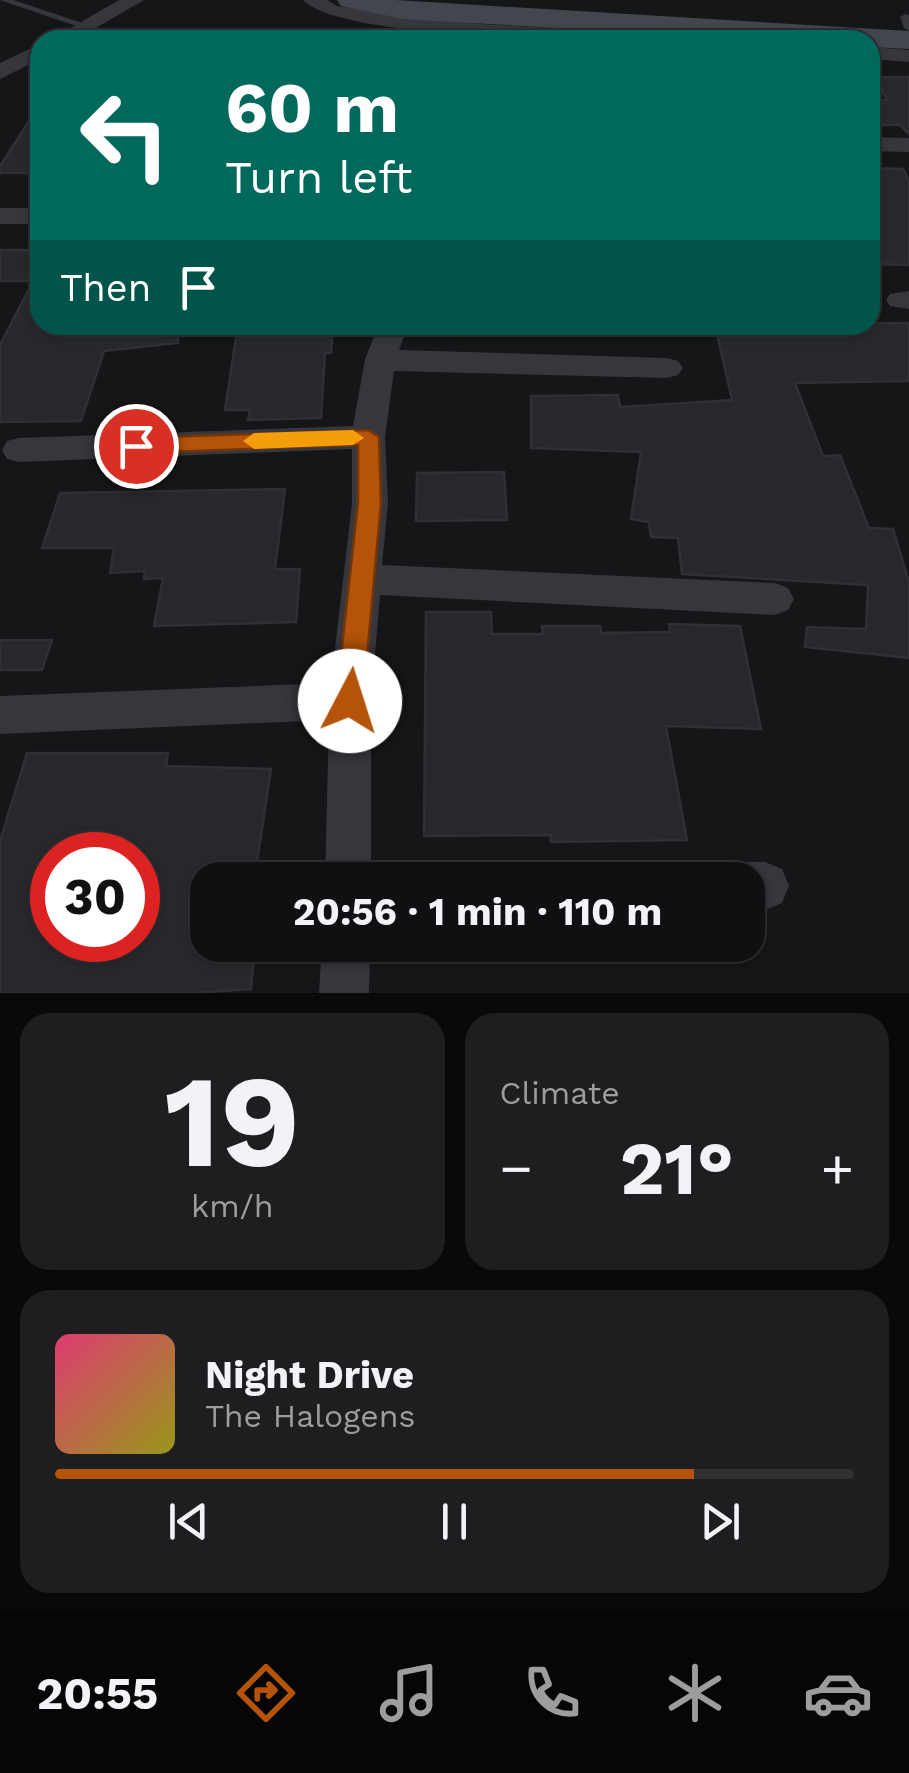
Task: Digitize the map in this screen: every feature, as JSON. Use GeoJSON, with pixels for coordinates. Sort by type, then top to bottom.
{"type":"FeatureCollection","features":[{"type":"Feature","properties":{"kind":"main road"},"geometry":{"type":"LineString","coordinates":[[351,0],[402,10],[908,28]]}},
{"type":"Feature","properties":{"kind":"street"},"geometry":{"type":"LineString","coordinates":[[79,30],[134,0]]}},
{"type":"Feature","properties":{"kind":"street"},"geometry":{"type":"LineString","coordinates":[[314,0],[332,11],[448,30]]}},
{"type":"Feature","properties":{"kind":"street"},"geometry":{"type":"LineString","coordinates":[[880,54],[909,56]]}},
{"type":"Feature","properties":{"kind":"street"},"geometry":{"type":"LineString","coordinates":[[0,72],[30,56]]}},
{"type":"Feature","properties":{"kind":"street"},"geometry":{"type":"LineString","coordinates":[[880,145],[909,146]]}},
{"type":"Feature","properties":{"kind":"street"},"geometry":{"type":"LineString","coordinates":[[0,216],[30,216]]}},
{"type":"Feature","properties":{"kind":"street"},"geometry":{"type":"LineString","coordinates":[[348,862],[350,701],[370,503],[368,437],[387,342],[667,368]]}},
{"type":"Feature","properties":{"kind":"street"},"geometry":{"type":"LineString","coordinates":[[20,450],[368,437]]}},
{"type":"Feature","properties":{"kind":"street"},"geometry":{"type":"LineString","coordinates":[[360,579],[775,599]]}},
{"type":"Feature","properties":{"kind":"street"},"geometry":{"type":"LineString","coordinates":[[0,715],[350,701]]}},
{"type":"Feature","properties":{"kind":"street"},"geometry":{"type":"LineString","coordinates":[[344,993],[345,962]]}},
{"type":"Feature","properties":{"kind":"lane"},"geometry":{"type":"LineString","coordinates":[[4,0],[86,26]]}},
{"type":"Feature","properties":{"kind":"building"},"geometry":{"type":"Polygon","coordinates":[[[880,77],[909,77],[909,134],[900,125],[880,125],[880,100],[887,100],[880,77]]]}},
{"type":"Feature","properties":{"kind":"building"},"geometry":{"type":"Polygon","coordinates":[[[30,120],[30,173],[0,173],[0,166],[30,120]]]}},
{"type":"Feature","properties":{"kind":"building"},"geometry":{"type":"Polygon","coordinates":[[[880,168],[903,169],[909,181],[909,265],[880,264],[880,168]]]}},
{"type":"Feature","properties":{"kind":"building"},"geometry":{"type":"Polygon","coordinates":[[[0,250],[30,250],[30,281],[0,281],[0,250]]]}},
{"type":"Feature","properties":{"kind":"building"},"geometry":{"type":"Polygon","coordinates":[[[30,287],[30,335],[178,335],[178,343],[104,351],[81,421],[0,422],[0,345],[30,287]]]}},
{"type":"Feature","properties":{"kind":"building"},"geometry":{"type":"Polygon","coordinates":[[[880,323],[909,323],[909,381],[795,383],[823,456],[840,455],[869,528],[893,529],[909,582],[909,658],[805,647],[807,627],[866,629],[868,585],[682,574],[678,538],[651,537],[649,522],[631,519],[641,452],[531,448],[531,396],[618,395],[620,407],[732,400],[717,335],[880,335],[880,323]]]}},
{"type":"Feature","properties":{"kind":"building"},"geometry":{"type":"Polygon","coordinates":[[[236,335],[332,335],[331,353],[325,353],[321,418],[248,420],[250,410],[225,410],[236,335]]]}},
{"type":"Feature","properties":{"kind":"building"},"geometry":{"type":"Polygon","coordinates":[[[504,472],[507,520],[416,521],[417,473],[504,472]]]}},
{"type":"Feature","properties":{"kind":"building"},"geometry":{"type":"Polygon","coordinates":[[[285,489],[275,569],[300,569],[296,622],[154,626],[163,578],[144,579],[145,571],[110,573],[114,548],[42,548],[60,493],[285,489]]]}},
{"type":"Feature","properties":{"kind":"building"},"geometry":{"type":"Polygon","coordinates":[[[426,612],[491,612],[492,634],[543,634],[542,626],[600,626],[601,633],[670,632],[669,624],[740,626],[761,729],[666,726],[687,840],[551,842],[551,835],[424,836],[426,612]]]}},
{"type":"Feature","properties":{"kind":"building"},"geometry":{"type":"Polygon","coordinates":[[[0,640],[52,640],[42,670],[0,670],[0,640]]]}},
{"type":"Feature","properties":{"kind":"building"},"geometry":{"type":"Polygon","coordinates":[[[27,753],[168,753],[166,766],[271,769],[257,862],[190,862],[190,962],[253,962],[251,989],[194,993],[0,993],[0,841],[27,753]]]}},
{"type":"Feature","properties":{"kind":"slow traffic"},"geometry":{"type":"LineString","coordinates":[[254,441],[353,438]]}},
{"type":"Feature","properties":{"kind":"route"},"geometry":{"type":"LineString","coordinates":[[136,446],[368,437],[370,503],[350,701]]}}]}
